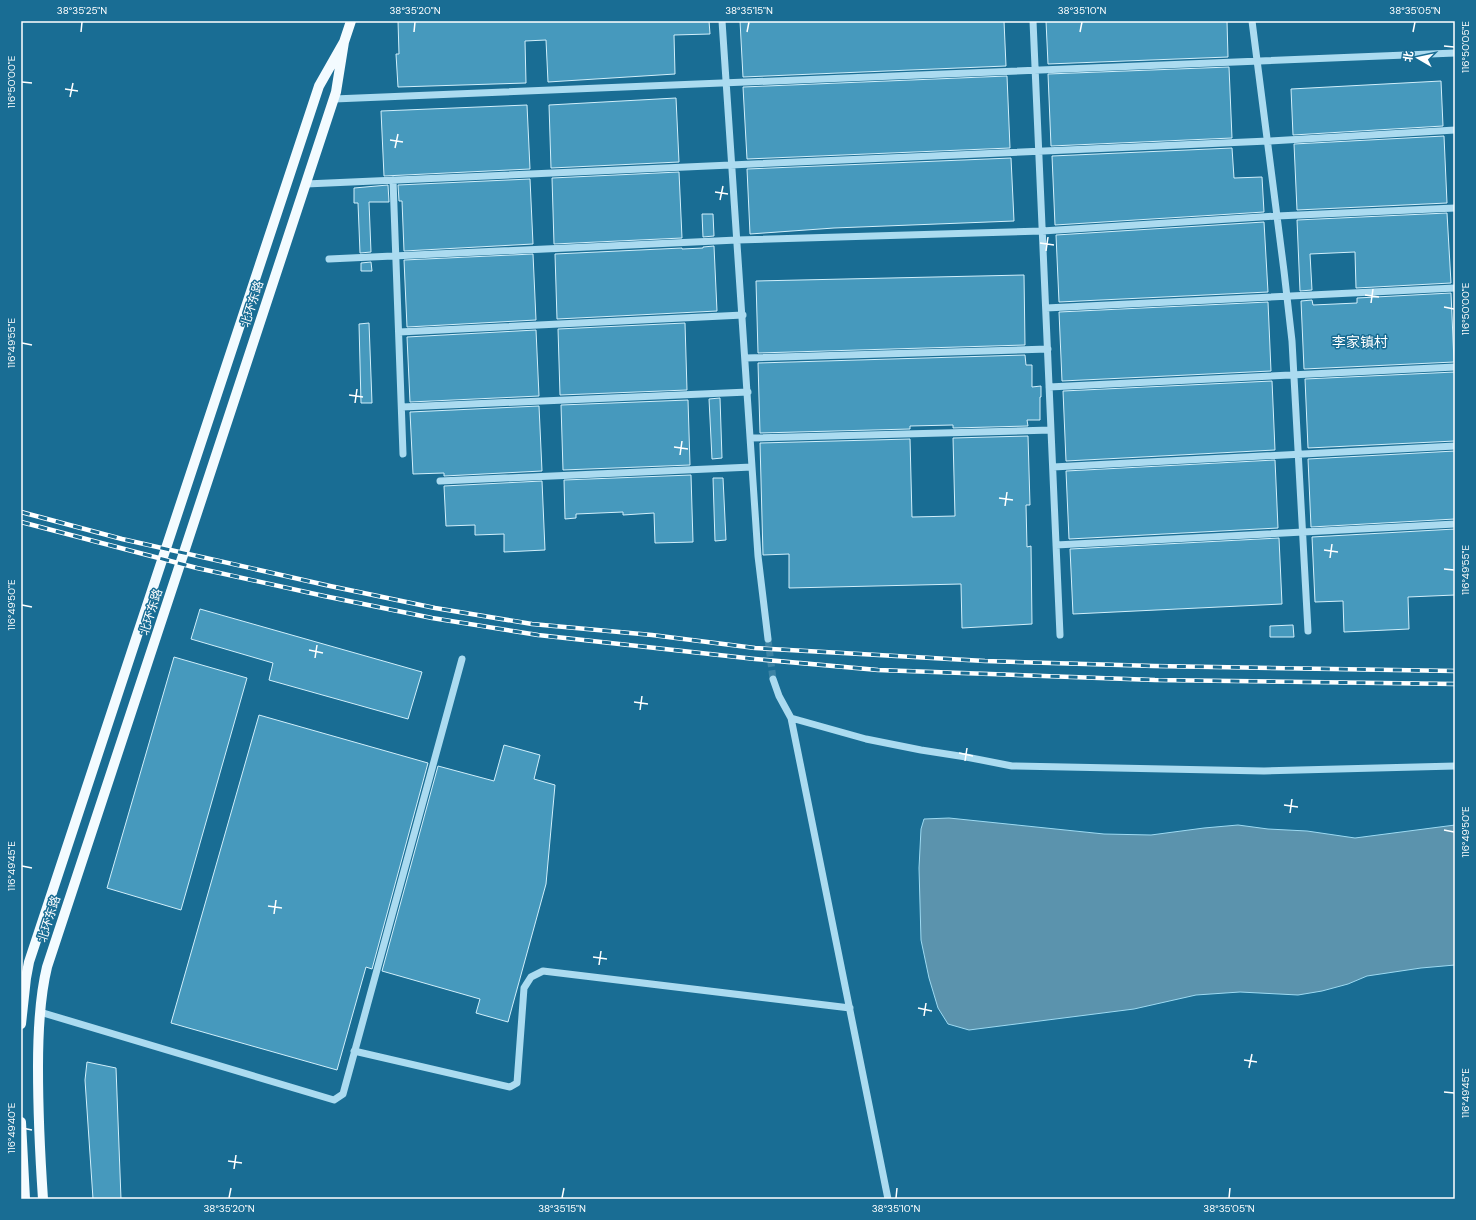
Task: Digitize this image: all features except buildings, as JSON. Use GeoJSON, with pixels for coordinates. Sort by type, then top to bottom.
{"type":"FeatureCollection","features":[{"type":"Feature","properties":{"kind":"main road","name":"北环东路"},"geometry":{"type":"LineString","coordinates":[[43,1199],[38,1094],[40,1012],[43,981],[334,99],[344,42],[351,21]]}},
{"type":"Feature","properties":{"kind":"main road","name":"北环东路"},"geometry":{"type":"LineString","coordinates":[[21,1024],[26,978],[32,954],[319,86],[344,42]]}},
{"type":"Feature","properties":{"kind":"main road"},"geometry":{"type":"LineString","coordinates":[[21,1122],[25,1199]]}},
{"type":"Feature","properties":{"kind":"street"},"geometry":{"type":"LineString","coordinates":[[722,21],[758,556],[768,638]]}},
{"type":"Feature","properties":{"kind":"street"},"geometry":{"type":"LineString","coordinates":[[1033,21],[1060,635]]}},
{"type":"Feature","properties":{"kind":"street"},"geometry":{"type":"LineString","coordinates":[[1252,21],[1287,296],[1308,631]]}},
{"type":"Feature","properties":{"kind":"street"},"geometry":{"type":"LineString","coordinates":[[334,99],[1455,53]]}},
{"type":"Feature","properties":{"kind":"street"},"geometry":{"type":"LineString","coordinates":[[306,184],[1039,151],[1455,130]]}},
{"type":"Feature","properties":{"kind":"street"},"geometry":{"type":"LineString","coordinates":[[393,180],[403,454]]}},
{"type":"Feature","properties":{"kind":"street"},"geometry":{"type":"LineString","coordinates":[[329,259],[737,240],[1042,231],[1277,216],[1455,208]]}},
{"type":"Feature","properties":{"kind":"street"},"geometry":{"type":"LineString","coordinates":[[1046,308],[1455,288]]}},
{"type":"Feature","properties":{"kind":"street"},"geometry":{"type":"LineString","coordinates":[[399,332],[742,315]]}},
{"type":"Feature","properties":{"kind":"street"},"geometry":{"type":"LineString","coordinates":[[745,358],[1048,349]]}},
{"type":"Feature","properties":{"kind":"street"},"geometry":{"type":"LineString","coordinates":[[1049,387],[1455,367]]}},
{"type":"Feature","properties":{"kind":"street"},"geometry":{"type":"LineString","coordinates":[[402,407],[748,392]]}},
{"type":"Feature","properties":{"kind":"street"},"geometry":{"type":"LineString","coordinates":[[750,438],[1051,430]]}},
{"type":"Feature","properties":{"kind":"street"},"geometry":{"type":"LineString","coordinates":[[1053,467],[1455,446]]}},
{"type":"Feature","properties":{"kind":"street"},"geometry":{"type":"LineString","coordinates":[[440,480],[752,467]]}},
{"type":"Feature","properties":{"kind":"street"},"geometry":{"type":"LineString","coordinates":[[1056,545],[1455,524]]}},
{"type":"Feature","properties":{"kind":"street"},"geometry":{"type":"LineString","coordinates":[[40,1012],[334,1100],[342,1094],[462,658]]}},
{"type":"Feature","properties":{"kind":"street"},"geometry":{"type":"LineString","coordinates":[[773,679],[779,696],[791,718],[888,1199]]}},
{"type":"Feature","properties":{"kind":"street"},"geometry":{"type":"LineString","coordinates":[[791,718],[866,739],[1012,766],[1264,771],[1455,766]]}},
{"type":"Feature","properties":{"kind":"street"},"geometry":{"type":"LineString","coordinates":[[354,1051],[510,1087],[517,1083],[524,988],[531,977],[543,971],[850,1008]]}},
{"type":"Feature","properties":{"kind":"street"},"geometry":{"type":"LineString","coordinates":[[21,993],[26,978]]}},
{"type":"Feature","properties":{"kind":"water"},"geometry":{"type":"Polygon","coordinates":[[[949,818],[1104,834],[1151,835],[1238,825],[1268,829],[1307,831],[1355,838],[1455,825],[1455,965],[1421,968],[1367,976],[1348,984],[1322,991],[1298,995],[1240,992],[1196,995],[1134,1009],[969,1030],[948,1024],[938,1008],[929,978],[921,940],[919,868],[921,829],[924,819],[949,818]]]}},
{"type":"Feature","properties":{"kind":"tunnel"},"geometry":{"type":"LineString","coordinates":[[768,639],[773,679]]}},
{"type":"Feature","properties":{"kind":"railway"},"geometry":{"type":"LineString","coordinates":[[21,512],[122,539],[330,586],[435,608],[532,624],[652,635],[755,648],[985,661],[1154,666],[1455,671]]}},
{"type":"Feature","properties":{"kind":"railway"},"geometry":{"type":"LineString","coordinates":[[21,522],[197,568],[324,596],[432,618],[538,635],[755,659],[878,670],[1155,680],[1455,684]]}},
{"type":"Feature","properties":{"kind":"district","name":"李家镇村"},"geometry":{"type":"Point","coordinates":[1360,342]}}]}
